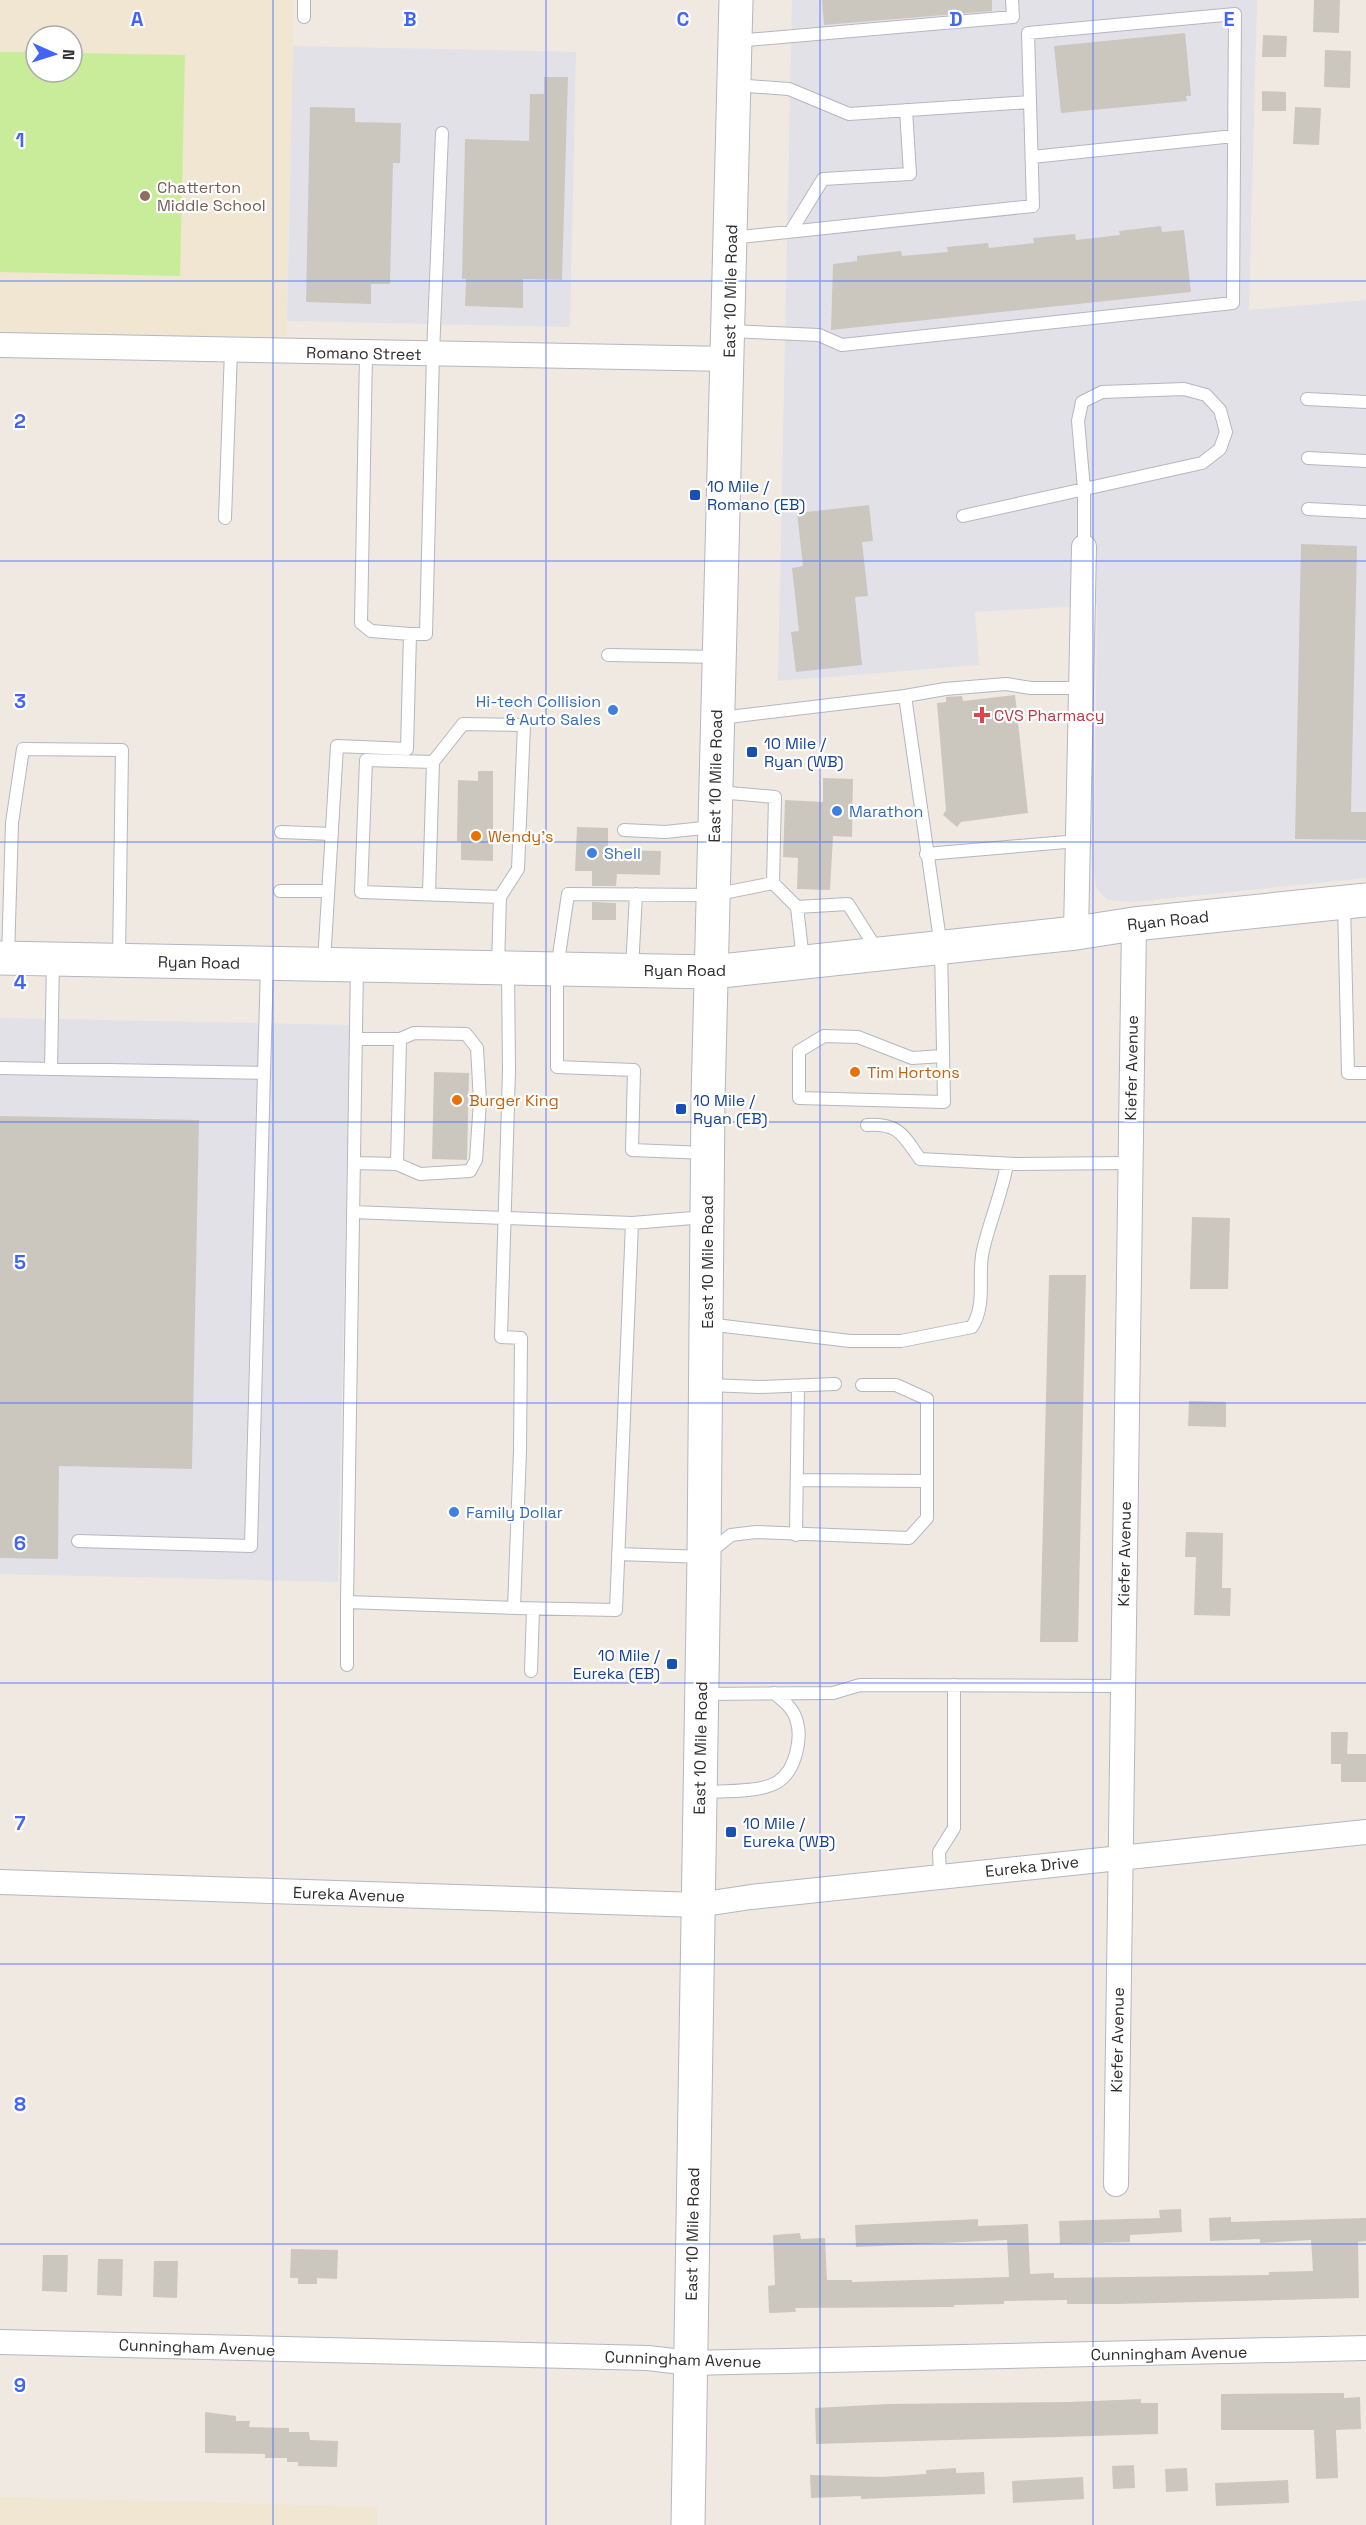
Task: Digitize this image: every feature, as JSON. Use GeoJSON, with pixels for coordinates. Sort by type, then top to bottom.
{"type":"FeatureCollection","features":[{"type":"Feature","properties":{"kind":"main road","name":"East 10 Mile Road"},"geometry":{"type":"LineString","coordinates":[[688,2525],[716,719],[721,657],[736,0]]}},
{"type":"Feature","properties":{"kind":"main road","name":"Ryan Road"},"geometry":{"type":"LineString","coordinates":[[4,958],[712,972],[1355,901]]}},
{"type":"Feature","properties":{"kind":"street","name":"Romano Street"},"geometry":{"type":"LineString","coordinates":[[0,345],[433,354],[728,345]]}},
{"type":"Feature","properties":{"kind":"street"},"geometry":{"type":"LineString","coordinates":[[1076,933],[1084,546]]}},
{"type":"Feature","properties":{"kind":"street","name":"Kiefer Avenue"},"geometry":{"type":"LineString","coordinates":[[1116,2184],[1134,924]]}},
{"type":"Feature","properties":{"kind":"street","name":"Eureka Drive"},"geometry":{"type":"LineString","coordinates":[[698,1905],[940,1876],[1366,1832]]}},
{"type":"Feature","properties":{"kind":"street","name":"Eureka Avenue"},"geometry":{"type":"LineString","coordinates":[[0,1882],[698,1905]]}},
{"type":"Feature","properties":{"kind":"street","name":"Cunningham Avenue"},"geometry":{"type":"LineString","coordinates":[[0,2342],[648,2358],[690,2363],[1366,2348]]}},
{"type":"Feature","properties":{"kind":"lane"},"geometry":{"type":"LineString","coordinates":[[304,0],[304,17]]}},
{"type":"Feature","properties":{"kind":"lane"},"geometry":{"type":"LineString","coordinates":[[736,41],[1013,17],[1012,0]]}},
{"type":"Feature","properties":{"kind":"lane"},"geometry":{"type":"LineString","coordinates":[[728,345],[819,335],[842,345],[1233,303],[1235,14],[1028,33],[1033,206],[731,238]]}},
{"type":"Feature","properties":{"kind":"lane"},"geometry":{"type":"LineString","coordinates":[[735,85],[789,89],[849,114],[1030,102]]}},
{"type":"Feature","properties":{"kind":"lane"},"geometry":{"type":"LineString","coordinates":[[791,231],[823,178],[910,174],[906,110]]}},
{"type":"Feature","properties":{"kind":"lane"},"geometry":{"type":"LineString","coordinates":[[366,353],[361,623],[371,631],[426,634],[433,354],[442,134]]}},
{"type":"Feature","properties":{"kind":"lane"},"geometry":{"type":"LineString","coordinates":[[1032,157],[1234,136]]}},
{"type":"Feature","properties":{"kind":"lane"},"geometry":{"type":"LineString","coordinates":[[225,518],[231,350]]}},
{"type":"Feature","properties":{"kind":"lane"},"geometry":{"type":"LineString","coordinates":[[963,516],[1084,489],[1202,463],[1220,449],[1226,432],[1220,410],[1206,395],[1184,389],[1102,392],[1082,402],[1078,421],[1084,489],[1084,546]]}},
{"type":"Feature","properties":{"kind":"lane"},"geometry":{"type":"LineString","coordinates":[[1307,399],[1366,402]]}},
{"type":"Feature","properties":{"kind":"lane"},"geometry":{"type":"LineString","coordinates":[[1308,458],[1366,461]]}},
{"type":"Feature","properties":{"kind":"lane"},"geometry":{"type":"LineString","coordinates":[[1308,509],[1366,513]]}},
{"type":"Feature","properties":{"kind":"lane"},"geometry":{"type":"LineString","coordinates":[[324,964],[337,746],[407,749],[410,634]]}},
{"type":"Feature","properties":{"kind":"lane"},"geometry":{"type":"LineString","coordinates":[[608,655],[721,657]]}},
{"type":"Feature","properties":{"kind":"lane"},"geometry":{"type":"LineString","coordinates":[[716,719],[953,688],[1006,684],[1031,688],[1081,688]]}},
{"type":"Feature","properties":{"kind":"lane"},"geometry":{"type":"LineString","coordinates":[[905,696],[941,947],[944,1056],[944,1102],[799,1098],[799,1051],[824,1036],[858,1037],[912,1058],[944,1056]]}},
{"type":"Feature","properties":{"kind":"lane"},"geometry":{"type":"LineString","coordinates":[[429,893],[433,762],[464,723],[524,725],[518,869],[500,897],[509,1071],[501,1337],[521,1338],[520,1451],[514,1608]]}},
{"type":"Feature","properties":{"kind":"lane"},"geometry":{"type":"LineString","coordinates":[[4,958],[12,823],[23,749],[122,750],[119,960]]}},
{"type":"Feature","properties":{"kind":"lane"},"geometry":{"type":"LineString","coordinates":[[433,762],[366,760],[361,892],[500,897]]}},
{"type":"Feature","properties":{"kind":"lane"},"geometry":{"type":"LineString","coordinates":[[715,792],[775,797],[773,883],[797,907],[804,962]]}},
{"type":"Feature","properties":{"kind":"lane"},"geometry":{"type":"LineString","coordinates":[[624,830],[666,831],[714,827]]}},
{"type":"Feature","properties":{"kind":"lane"},"geometry":{"type":"LineString","coordinates":[[281,832],[332,834]]}},
{"type":"Feature","properties":{"kind":"lane"},"geometry":{"type":"LineString","coordinates":[[926,854],[1078,841]]}},
{"type":"Feature","properties":{"kind":"lane"},"geometry":{"type":"LineString","coordinates":[[708,1153],[632,1150],[634,1070],[556,1067],[557,969],[568,894],[713,895],[773,883]]}},
{"type":"Feature","properties":{"kind":"lane"},"geometry":{"type":"LineString","coordinates":[[280,891],[328,891]]}},
{"type":"Feature","properties":{"kind":"lane"},"geometry":{"type":"LineString","coordinates":[[632,970],[636,894]]}},
{"type":"Feature","properties":{"kind":"lane"},"geometry":{"type":"LineString","coordinates":[[1355,901],[1348,1073],[1366,1073]]}},
{"type":"Feature","properties":{"kind":"lane"},"geometry":{"type":"LineString","coordinates":[[797,907],[848,904],[879,954]]}},
{"type":"Feature","properties":{"kind":"lane"},"geometry":{"type":"LineString","coordinates":[[51,1069],[53,959]]}},
{"type":"Feature","properties":{"kind":"lane"},"geometry":{"type":"LineString","coordinates":[[78,1541],[251,1546],[267,963]]}},
{"type":"Feature","properties":{"kind":"lane"},"geometry":{"type":"LineString","coordinates":[[346,1665],[357,965]]}},
{"type":"Feature","properties":{"kind":"lane"},"geometry":{"type":"LineString","coordinates":[[354,1163],[397,1164],[420,1174],[470,1171],[476,1160],[480,1101],[477,1048],[466,1034],[414,1033],[400,1039],[356,1039]]}},
{"type":"Feature","properties":{"kind":"lane"},"geometry":{"type":"LineString","coordinates":[[397,1164],[400,1039]]}},
{"type":"Feature","properties":{"kind":"lane"},"geometry":{"type":"LineString","coordinates":[[0,1068],[264,1072]]}},
{"type":"Feature","properties":{"kind":"lane"},"geometry":{"type":"LineString","coordinates":[[867,1125],[885,1124],[901,1132],[920,1159],[1007,1164],[1130,1163]]}},
{"type":"Feature","properties":{"kind":"lane"},"geometry":{"type":"LineString","coordinates":[[706,1324],[850,1341],[901,1341],[972,1327],[979,1315],[982,1252],[1003,1186],[1007,1164]]}},
{"type":"Feature","properties":{"kind":"lane"},"geometry":{"type":"LineString","coordinates":[[353,1212],[632,1223],[707,1216]]}},
{"type":"Feature","properties":{"kind":"lane"},"geometry":{"type":"LineString","coordinates":[[347,1602],[616,1610],[632,1223]]}},
{"type":"Feature","properties":{"kind":"lane"},"geometry":{"type":"LineString","coordinates":[[706,1384],[759,1388],[836,1384]]}},
{"type":"Feature","properties":{"kind":"lane"},"geometry":{"type":"LineString","coordinates":[[618,1554],[704,1557],[731,1535],[756,1532],[909,1538],[927,1518],[927,1398],[896,1385],[862,1385]]}},
{"type":"Feature","properties":{"kind":"lane"},"geometry":{"type":"LineString","coordinates":[[796,1535],[798,1386]]}},
{"type":"Feature","properties":{"kind":"lane"},"geometry":{"type":"LineString","coordinates":[[797,1480],[927,1481]]}},
{"type":"Feature","properties":{"kind":"lane"},"geometry":{"type":"LineString","coordinates":[[531,1671],[532,1609]]}},
{"type":"Feature","properties":{"kind":"lane"},"geometry":{"type":"LineString","coordinates":[[701,1694],[833,1693],[860,1685],[1122,1686]]}},
{"type":"Feature","properties":{"kind":"lane"},"geometry":{"type":"LineString","coordinates":[[940,1876],[939,1852],[954,1828],[954,1685]]}},
{"type":"Feature","properties":{"kind":"lane"},"geometry":{"type":"LineString","coordinates":[[700,1792],[753,1790],[779,1781],[795,1761],[798,1740],[797,1722],[788,1704],[774,1693]]}},
{"type":"Feature","properties":{"kind":"shaded area","name":"Chatterton Middle School"},"geometry":{"type":"Polygon","coordinates":[[[0,0],[294,0],[286,339],[0,335],[0,0]]]}},
{"type":"Feature","properties":{"kind":"shaded area"},"geometry":{"type":"Polygon","coordinates":[[[792,0],[1257,0],[1249,310],[1366,300],[1366,878],[1132,902],[1108,900],[1101,894],[1096,886],[1094,872],[1097,605],[975,612],[979,665],[778,681],[792,0]]]}},
{"type":"Feature","properties":{"kind":"shaded area"},"geometry":{"type":"Polygon","coordinates":[[[293,46],[576,52],[570,327],[287,321],[293,46]]]}},
{"type":"Feature","properties":{"kind":"shaded area"},"geometry":{"type":"Polygon","coordinates":[[[0,1018],[350,1025],[338,1582],[0,1574],[0,1018]]]}},
{"type":"Feature","properties":{"kind":"shaded area"},"geometry":{"type":"Polygon","coordinates":[[[0,2497],[377,2507],[377,2525],[0,2525],[0,2497]]]}},
{"type":"Feature","properties":{"kind":"green space"},"geometry":{"type":"Polygon","coordinates":[[[0,52],[24,52],[24,84],[84,84],[84,53],[185,55],[180,276],[0,272],[0,52]]]}},
{"type":"Feature","properties":{"kind":"building"},"geometry":{"type":"Polygon","coordinates":[[[822,0],[992,0],[992,11],[824,25],[822,0]]]}},
{"type":"Feature","properties":{"kind":"building"},"geometry":{"type":"Polygon","coordinates":[[[1314,0],[1340,0],[1339,33],[1313,32],[1314,0]]]}},
{"type":"Feature","properties":{"kind":"building"},"geometry":{"type":"Polygon","coordinates":[[[1185,33],[1191,96],[1186,96],[1187,101],[1061,113],[1054,46],[1185,33]]]}},
{"type":"Feature","properties":{"kind":"building"},"geometry":{"type":"Polygon","coordinates":[[[1263,35],[1287,36],[1286,57],[1262,57],[1263,35]]]}},
{"type":"Feature","properties":{"kind":"building"},"geometry":{"type":"Polygon","coordinates":[[[1325,50],[1351,51],[1350,88],[1324,87],[1325,50]]]}},
{"type":"Feature","properties":{"kind":"building"},"geometry":{"type":"Polygon","coordinates":[[[544,77],[568,77],[562,280],[523,279],[523,308],[465,306],[466,279],[462,279],[465,139],[529,141],[530,94],[544,94],[544,77]]]}},
{"type":"Feature","properties":{"kind":"building"},"geometry":{"type":"Polygon","coordinates":[[[1262,91],[1286,92],[1286,111],[1262,111],[1262,91]]]}},
{"type":"Feature","properties":{"kind":"building"},"geometry":{"type":"Polygon","coordinates":[[[310,107],[355,108],[355,122],[401,123],[400,163],[393,163],[390,284],[371,284],[371,304],[306,302],[310,107]]]}},
{"type":"Feature","properties":{"kind":"building"},"geometry":{"type":"Polygon","coordinates":[[[1295,107],[1321,108],[1319,145],[1293,144],[1295,107]]]}},
{"type":"Feature","properties":{"kind":"building"},"geometry":{"type":"Polygon","coordinates":[[[1161,226],[1162,232],[1184,230],[1191,292],[831,330],[833,264],[857,261],[857,256],[901,251],[902,256],[948,252],[947,247],[988,243],[989,248],[1034,243],[1033,238],[1075,234],[1076,240],[1120,235],[1119,231],[1161,226]]]}},
{"type":"Feature","properties":{"kind":"building"},"geometry":{"type":"Polygon","coordinates":[[[869,505],[873,541],[862,542],[868,596],[855,597],[862,665],[796,672],[791,632],[799,631],[792,568],[803,566],[797,513],[869,505]]]}},
{"type":"Feature","properties":{"kind":"building"},"geometry":{"type":"Polygon","coordinates":[[[1301,544],[1357,546],[1351,812],[1366,812],[1366,840],[1295,839],[1301,544]]]}},
{"type":"Feature","properties":{"kind":"building","name":"CVS Pharmacy"},"geometry":{"type":"Polygon","coordinates":[[[1015,695],[1028,813],[961,822],[957,827],[943,815],[946,810],[937,703],[946,702],[946,697],[962,696],[963,701],[1015,695]]]}},
{"type":"Feature","properties":{"kind":"building"},"geometry":{"type":"Polygon","coordinates":[[[478,771],[493,771],[493,861],[461,860],[461,841],[457,841],[458,780],[478,781],[478,771]]]}},
{"type":"Feature","properties":{"kind":"building"},"geometry":{"type":"Polygon","coordinates":[[[823,778],[853,779],[852,837],[833,836],[830,890],[797,889],[798,858],[783,857],[785,800],[823,802],[823,778]]]}},
{"type":"Feature","properties":{"kind":"building"},"geometry":{"type":"Polygon","coordinates":[[[577,827],[608,828],[608,850],[661,851],[660,875],[617,874],[616,886],[592,886],[592,871],[575,871],[577,827]]]}},
{"type":"Feature","properties":{"kind":"building"},"geometry":{"type":"Polygon","coordinates":[[[592,902],[616,903],[616,920],[592,920],[592,902]]]}},
{"type":"Feature","properties":{"kind":"building"},"geometry":{"type":"Polygon","coordinates":[[[434,1072],[469,1073],[467,1160],[432,1159],[434,1072]]]}},
{"type":"Feature","properties":{"kind":"building"},"geometry":{"type":"Polygon","coordinates":[[[0,1116],[199,1120],[192,1469],[59,1466],[58,1559],[0,1558],[0,1116]]]}},
{"type":"Feature","properties":{"kind":"building"},"geometry":{"type":"Polygon","coordinates":[[[1192,1217],[1230,1218],[1228,1289],[1190,1289],[1192,1217]]]}},
{"type":"Feature","properties":{"kind":"building"},"geometry":{"type":"Polygon","coordinates":[[[1049,1275],[1086,1275],[1078,1642],[1040,1642],[1049,1275]]]}},
{"type":"Feature","properties":{"kind":"building"},"geometry":{"type":"Polygon","coordinates":[[[1189,1401],[1226,1402],[1226,1427],[1188,1426],[1189,1401]]]}},
{"type":"Feature","properties":{"kind":"building"},"geometry":{"type":"Polygon","coordinates":[[[1186,1532],[1223,1533],[1222,1588],[1231,1588],[1230,1616],[1194,1615],[1196,1557],[1185,1557],[1186,1532]]]}},
{"type":"Feature","properties":{"kind":"building"},"geometry":{"type":"Polygon","coordinates":[[[1331,1732],[1348,1732],[1347,1754],[1366,1754],[1366,1782],[1341,1782],[1341,1764],[1331,1764],[1331,1732]]]}},
{"type":"Feature","properties":{"kind":"building"},"geometry":{"type":"Polygon","coordinates":[[[1181,2209],[1182,2232],[1130,2235],[1130,2242],[1060,2244],[1059,2221],[1160,2218],[1159,2210],[1181,2209]]]}},
{"type":"Feature","properties":{"kind":"building"},"geometry":{"type":"Polygon","coordinates":[[[1231,2217],[1231,2222],[1366,2218],[1366,2241],[1358,2242],[1359,2298],[1117,2304],[1067,2304],[1067,2300],[1004,2301],[1004,2304],[954,2305],[954,2307],[795,2308],[796,2312],[769,2313],[768,2286],[775,2285],[773,2235],[800,2233],[801,2239],[825,2238],[827,2280],[852,2280],[852,2282],[1009,2277],[1007,2240],[856,2247],[855,2225],[978,2219],[978,2226],[1028,2224],[1030,2274],[1054,2273],[1054,2278],[1269,2275],[1269,2272],[1313,2271],[1311,2240],[1260,2243],[1260,2239],[1210,2241],[1209,2218],[1231,2217]]]}},
{"type":"Feature","properties":{"kind":"building"},"geometry":{"type":"Polygon","coordinates":[[[291,2249],[338,2250],[337,2279],[317,2278],[317,2284],[298,2284],[298,2278],[290,2278],[291,2249]]]}},
{"type":"Feature","properties":{"kind":"building"},"geometry":{"type":"Polygon","coordinates":[[[43,2255],[68,2255],[67,2292],[42,2291],[43,2255]]]}},
{"type":"Feature","properties":{"kind":"building"},"geometry":{"type":"Polygon","coordinates":[[[98,2259],[123,2259],[122,2296],[97,2295],[98,2259]]]}},
{"type":"Feature","properties":{"kind":"building"},"geometry":{"type":"Polygon","coordinates":[[[154,2261],[178,2261],[177,2298],[153,2297],[154,2261]]]}},
{"type":"Feature","properties":{"kind":"building"},"geometry":{"type":"Polygon","coordinates":[[[1344,2393],[1344,2398],[1360,2397],[1361,2429],[1336,2430],[1338,2478],[1316,2479],[1314,2430],[1221,2430],[1221,2394],[1344,2393]]]}},
{"type":"Feature","properties":{"kind":"building"},"geometry":{"type":"Polygon","coordinates":[[[1141,2399],[1141,2403],[1158,2403],[1158,2434],[816,2444],[815,2408],[888,2404],[1141,2399]]]}},
{"type":"Feature","properties":{"kind":"building"},"geometry":{"type":"Polygon","coordinates":[[[205,2412],[236,2416],[236,2421],[250,2421],[249,2427],[289,2428],[289,2432],[309,2432],[310,2440],[338,2441],[337,2467],[298,2466],[298,2462],[287,2462],[287,2458],[265,2458],[265,2454],[205,2453],[205,2412]]]}},
{"type":"Feature","properties":{"kind":"building"},"geometry":{"type":"Polygon","coordinates":[[[1134,2465],[1135,2488],[1113,2489],[1112,2466],[1134,2465]]]}},
{"type":"Feature","properties":{"kind":"building"},"geometry":{"type":"Polygon","coordinates":[[[956,2468],[956,2473],[984,2472],[985,2494],[861,2499],[861,2496],[811,2498],[810,2475],[882,2477],[926,2474],[926,2470],[956,2468]]]}},
{"type":"Feature","properties":{"kind":"building"},"geometry":{"type":"Polygon","coordinates":[[[1187,2468],[1188,2491],[1166,2492],[1165,2469],[1187,2468]]]}},
{"type":"Feature","properties":{"kind":"building"},"geometry":{"type":"Polygon","coordinates":[[[1083,2477],[1084,2499],[1013,2503],[1012,2481],[1083,2477]]]}},
{"type":"Feature","properties":{"kind":"building"},"geometry":{"type":"Polygon","coordinates":[[[1288,2480],[1289,2503],[1216,2506],[1215,2483],[1288,2480]]]}},
{"type":"Feature","properties":{"kind":"place","name":"Chatterton Middle School"},"geometry":{"type":"Point","coordinates":[145,196]}},
{"type":"Feature","properties":{"kind":"place","name":"10 Mile / Romano (EB)"},"geometry":{"type":"Point","coordinates":[695,495]}},
{"type":"Feature","properties":{"kind":"place","name":"Hi-tech Collision & Auto Sales"},"geometry":{"type":"Point","coordinates":[613,710]}},
{"type":"Feature","properties":{"kind":"place","name":"CVS Pharmacy"},"geometry":{"type":"Point","coordinates":[982,715]}},
{"type":"Feature","properties":{"kind":"place","name":"10 Mile / Ryan (WB)"},"geometry":{"type":"Point","coordinates":[752,752]}},
{"type":"Feature","properties":{"kind":"place","name":"Marathon"},"geometry":{"type":"Point","coordinates":[837,811]}},
{"type":"Feature","properties":{"kind":"place","name":"Wendy's"},"geometry":{"type":"Point","coordinates":[476,836]}},
{"type":"Feature","properties":{"kind":"place","name":"Shell"},"geometry":{"type":"Point","coordinates":[592,853]}},
{"type":"Feature","properties":{"kind":"place","name":"Tim Hortons"},"geometry":{"type":"Point","coordinates":[855,1072]}},
{"type":"Feature","properties":{"kind":"place","name":"Burger King"},"geometry":{"type":"Point","coordinates":[457,1100]}},
{"type":"Feature","properties":{"kind":"place","name":"10 Mile / Ryan (EB)"},"geometry":{"type":"Point","coordinates":[681,1109]}},
{"type":"Feature","properties":{"kind":"place","name":"Family Dollar"},"geometry":{"type":"Point","coordinates":[454,1512]}},
{"type":"Feature","properties":{"kind":"place","name":"10 Mile / Eureka (EB)"},"geometry":{"type":"Point","coordinates":[672,1664]}},
{"type":"Feature","properties":{"kind":"place","name":"10 Mile / Eureka (WB)"},"geometry":{"type":"Point","coordinates":[731,1832]}}]}
